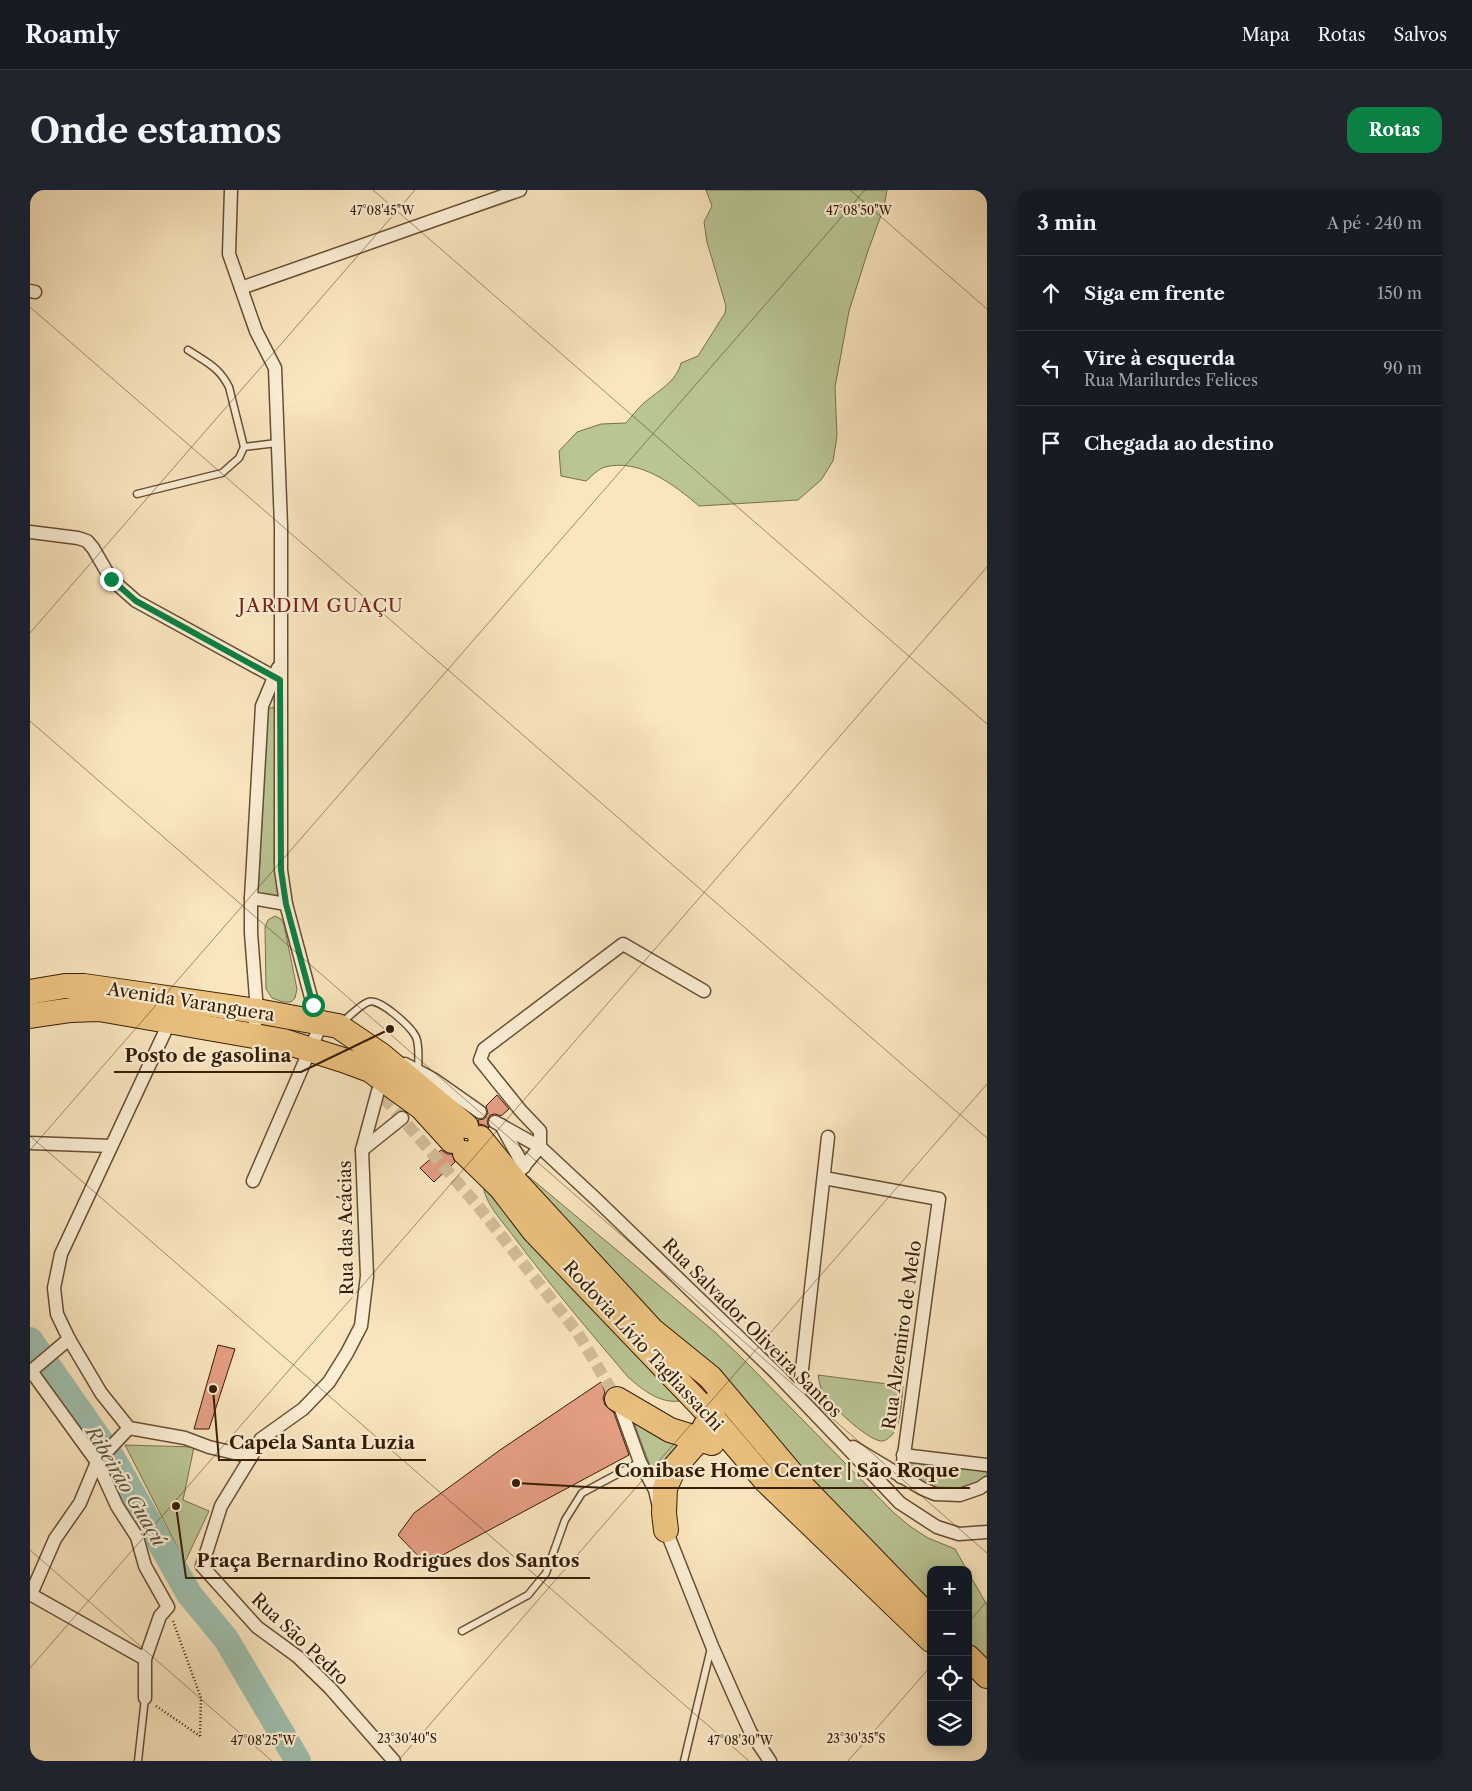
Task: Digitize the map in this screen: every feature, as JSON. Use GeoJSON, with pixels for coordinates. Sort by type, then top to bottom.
{"type":"FeatureCollection","features":[{"type":"Feature","properties":{"kind":"highway","name":"Avenida Varanguera"},"geometry":{"type":"LineString","coordinates":[[30,992],[65,986],[84,986],[257,1011],[330,1024],[381,1055],[477,1131]]}},
{"type":"Feature","properties":{"kind":"highway","name":"Avenida Varanguera"},"geometry":{"type":"LineString","coordinates":[[30,1016],[71,1010],[99,1009],[283,1040],[370,1070],[421,1106],[477,1131]]}},
{"type":"Feature","properties":{"kind":"highway","name":"Rodovia Lívio Tagliassachi"},"geometry":{"type":"LineString","coordinates":[[477,1131],[519,1173],[652,1330],[710,1378],[801,1485],[927,1614]]}},
{"type":"Feature","properties":{"kind":"highway","name":"Rodovia Lívio Tagliassachi"},"geometry":{"type":"LineString","coordinates":[[477,1131],[501,1188],[534,1231],[710,1416],[766,1480],[927,1636]]}},
{"type":"Feature","properties":{"kind":"highway"},"geometry":{"type":"LineString","coordinates":[[666,1530],[664,1512],[665,1488],[674,1468],[700,1438],[716,1405],[717,1394],[710,1378]]}},
{"type":"Feature","properties":{"kind":"highway"},"geometry":{"type":"LineString","coordinates":[[617,1399],[670,1430],[700,1438],[744,1457]]}},
{"type":"Feature","properties":{"kind":"highway"},"geometry":{"type":"LineString","coordinates":[[972,1661],[987,1676]]}},
{"type":"Feature","properties":{"kind":"highway"},"geometry":{"type":"LineString","coordinates":[[972,1680],[987,1695]]}},
{"type":"Feature","properties":{"kind":"street"},"geometry":{"type":"LineString","coordinates":[[231,190],[229,254],[256,331],[275,368],[280,526],[280,663],[277,679],[281,870],[286,904],[313,1005],[330,1024],[310,1049],[253,1181]]}},
{"type":"Feature","properties":{"kind":"street"},"geometry":{"type":"LineString","coordinates":[[241,288],[520,190]]}},
{"type":"Feature","properties":{"kind":"street"},"geometry":{"type":"LineString","coordinates":[[30,532],[78,538],[87,541],[111,579],[136,601],[277,679]]}},
{"type":"Feature","properties":{"kind":"street"},"geometry":{"type":"LineString","coordinates":[[253,1035],[257,1011],[251,933],[251,898],[262,706],[277,679]]}},
{"type":"Feature","properties":{"kind":"street"},"geometry":{"type":"LineString","coordinates":[[251,898],[286,904]]}},
{"type":"Feature","properties":{"kind":"street"},"geometry":{"type":"LineString","coordinates":[[519,1173],[540,1147],[540,1131],[521,1111],[480,1060],[484,1048],[623,944],[704,991]]}},
{"type":"Feature","properties":{"kind":"street"},"geometry":{"type":"LineString","coordinates":[[170,1021],[61,1254],[54,1288],[57,1314],[68,1339],[101,1393],[129,1428],[185,1438],[210,1447],[251,1457]]}},
{"type":"Feature","properties":{"kind":"street","name":"Rua Salvador Oliveira Santos"},"geometry":{"type":"LineString","coordinates":[[381,1055],[402,1062],[433,1079],[477,1131],[540,1147],[799,1396],[900,1503],[937,1526],[959,1534],[987,1532]]}},
{"type":"Feature","properties":{"kind":"street","name":"Rua das Acácias"},"geometry":{"type":"LineString","coordinates":[[202,1566],[221,1506],[261,1439],[303,1409],[329,1382],[361,1326],[366,1276],[362,1150],[378,1091]]}},
{"type":"Feature","properties":{"kind":"street","name":"Rua das Acácias"},"geometry":{"type":"LineString","coordinates":[[362,1150],[402,1118]]}},
{"type":"Feature","properties":{"kind":"street"},"geometry":{"type":"LineString","coordinates":[[799,1396],[828,1136]]}},
{"type":"Feature","properties":{"kind":"street"},"geometry":{"type":"LineString","coordinates":[[30,1143],[112,1146]]}},
{"type":"Feature","properties":{"kind":"street","name":"Rua Alzemiro de Melo"},"geometry":{"type":"LineString","coordinates":[[824,1178],[939,1198],[901,1477]]}},
{"type":"Feature","properties":{"kind":"street"},"geometry":{"type":"LineString","coordinates":[[68,1339],[34,1369],[100,1459],[118,1506],[137,1537],[145,1566],[168,1607],[160,1616],[145,1659],[145,1698]]}},
{"type":"Feature","properties":{"kind":"street"},"geometry":{"type":"LineString","coordinates":[[617,1399],[640,1462],[655,1490],[666,1530],[712,1646],[751,1733],[770,1761]]}},
{"type":"Feature","properties":{"kind":"street"},"geometry":{"type":"LineString","coordinates":[[129,1428],[100,1459],[80,1503],[55,1539],[30,1594],[145,1659]]}},
{"type":"Feature","properties":{"kind":"street"},"geometry":{"type":"LineString","coordinates":[[836,1437],[901,1477],[935,1494],[960,1494],[980,1488],[987,1483]]}},
{"type":"Feature","properties":{"kind":"street"},"geometry":{"type":"LineString","coordinates":[[903,1455],[987,1464]]}},
{"type":"Feature","properties":{"kind":"street","name":"Rua São Pedro"},"geometry":{"type":"LineString","coordinates":[[202,1566],[257,1627],[298,1657],[330,1688],[394,1761]]}},
{"type":"Feature","properties":{"kind":"lane"},"geometry":{"type":"LineString","coordinates":[[137,494],[222,473],[239,458],[244,447],[229,387],[224,378],[217,368],[188,350]]}},
{"type":"Feature","properties":{"kind":"lane"},"geometry":{"type":"LineString","coordinates":[[244,447],[277,443]]}},
{"type":"Feature","properties":{"kind":"lane"},"geometry":{"type":"LineString","coordinates":[[330,1024],[368,1002],[381,1003],[416,1036],[418,1071]]}},
{"type":"Feature","properties":{"kind":"lane"},"geometry":{"type":"LineString","coordinates":[[462,1631],[528,1595],[546,1573],[564,1520],[582,1492],[640,1462]]}},
{"type":"Feature","properties":{"kind":"lane"},"geometry":{"type":"LineString","coordinates":[[684,1761],[712,1646]]}},
{"type":"Feature","properties":{"kind":"lane"},"geometry":{"type":"LineString","coordinates":[[138,1761],[145,1698]]}},
{"type":"Feature","properties":{"kind":"path"},"geometry":{"type":"LineString","coordinates":[[145,1698],[200,1736],[201,1698],[168,1607]]}},
{"type":"Feature","properties":{"kind":"green space"},"geometry":{"type":"Polygon","coordinates":[[[706,190],[887,190],[884,207],[849,311],[835,387],[837,436],[833,461],[821,480],[798,500],[699,506],[668,482],[656,475],[631,466],[605,467],[597,471],[586,481],[561,476],[559,451],[577,432],[601,424],[626,423],[642,404],[661,390],[676,375],[681,363],[698,356],[725,313],[726,306],[707,242],[704,222],[712,206],[706,190]]]}},
{"type":"Feature","properties":{"kind":"green space"},"geometry":{"type":"Polygon","coordinates":[[[273,707],[275,711],[274,863],[278,897],[258,895],[268,711],[273,707]]]}},
{"type":"Feature","properties":{"kind":"green space"},"geometry":{"type":"Polygon","coordinates":[[[275,916],[281,919],[284,925],[297,989],[295,998],[291,1002],[283,1002],[272,998],[266,989],[265,927],[268,920],[275,916]]]}},
{"type":"Feature","properties":{"kind":"green space"},"geometry":{"type":"Polygon","coordinates":[[[528,1176],[716,1333],[894,1513],[928,1538],[955,1549],[965,1566],[927,1566],[927,1601],[528,1190],[524,1177],[528,1176]]]}},
{"type":"Feature","properties":{"kind":"green space"},"geometry":{"type":"Polygon","coordinates":[[[483,1185],[684,1400],[668,1401],[653,1396],[628,1377],[500,1219],[487,1199],[483,1185]]]}},
{"type":"Feature","properties":{"kind":"green space"},"geometry":{"type":"Polygon","coordinates":[[[818,1375],[903,1386],[898,1424],[892,1435],[883,1441],[877,1440],[860,1430],[841,1414],[823,1393],[818,1375]]]}},
{"type":"Feature","properties":{"kind":"green space"},"geometry":{"type":"Polygon","coordinates":[[[631,1415],[684,1443],[658,1487],[631,1415]]]}},
{"type":"Feature","properties":{"kind":"green space"},"geometry":{"type":"Polygon","coordinates":[[[125,1445],[194,1447],[183,1500],[209,1511],[185,1562],[125,1445]]]}},
{"type":"Feature","properties":{"kind":"green space"},"geometry":{"type":"Polygon","coordinates":[[[908,1459],[987,1468],[987,1480],[954,1490],[945,1491],[928,1488],[906,1470],[908,1459]]]}},
{"type":"Feature","properties":{"kind":"green space"},"geometry":{"type":"Polygon","coordinates":[[[972,1579],[987,1605],[987,1662],[972,1647],[972,1579]]]}},
{"type":"Feature","properties":{"kind":"building"},"geometry":{"type":"Polygon","coordinates":[[[497,1095],[509,1109],[501,1116],[490,1115],[487,1122],[489,1128],[479,1124],[478,1120],[484,1119],[488,1113],[486,1106],[497,1095]]]}},
{"type":"Feature","properties":{"kind":"building"},"geometry":{"type":"Polygon","coordinates":[[[441,1150],[447,1154],[452,1154],[455,1162],[434,1182],[420,1168],[441,1150]]]}},
{"type":"Feature","properties":{"kind":"building"},"geometry":{"type":"Polygon","coordinates":[[[218,1345],[235,1349],[209,1429],[194,1429],[218,1345]]]}},
{"type":"Feature","properties":{"kind":"building"},"geometry":{"type":"Polygon","coordinates":[[[601,1382],[605,1392],[603,1398],[605,1405],[614,1413],[629,1455],[426,1564],[398,1535],[414,1513],[500,1450],[601,1382]]]}},
{"type":"Feature","properties":{"kind":"waterway","name":"Ribeirão Guaçú"},"geometry":{"type":"LineString","coordinates":[[30,1340],[113,1459],[189,1594],[226,1639],[298,1761]]}},
{"type":"Feature","properties":{"kind":"tunnel"},"geometry":{"type":"LineString","coordinates":[[375,1082],[378,1091],[478,1206],[577,1332],[617,1399]]}},
{"type":"Feature","properties":{"kind":"place","name":"Posto de gasolina"},"geometry":{"type":"Point","coordinates":[390,1029]}},
{"type":"Feature","properties":{"kind":"place","name":"Capela Santa Luzia"},"geometry":{"type":"Point","coordinates":[213,1389]}},
{"type":"Feature","properties":{"kind":"place","name":"Conibase Home Center | São Roque"},"geometry":{"type":"Point","coordinates":[516,1483]}},
{"type":"Feature","properties":{"kind":"place","name":"Praça Bernardino Rodrigues dos Santos"},"geometry":{"type":"Point","coordinates":[176,1506]}},
{"type":"Feature","properties":{"kind":"district","name":"JARDIM GUAÇU"},"geometry":{"type":"Point","coordinates":[321,605]}},
{"type":"Feature","properties":{"kind":"route"},"geometry":{"type":"LineString","coordinates":[[111,579],[136,601],[280,680],[281,870],[286,904],[313,1005]]}}]}
